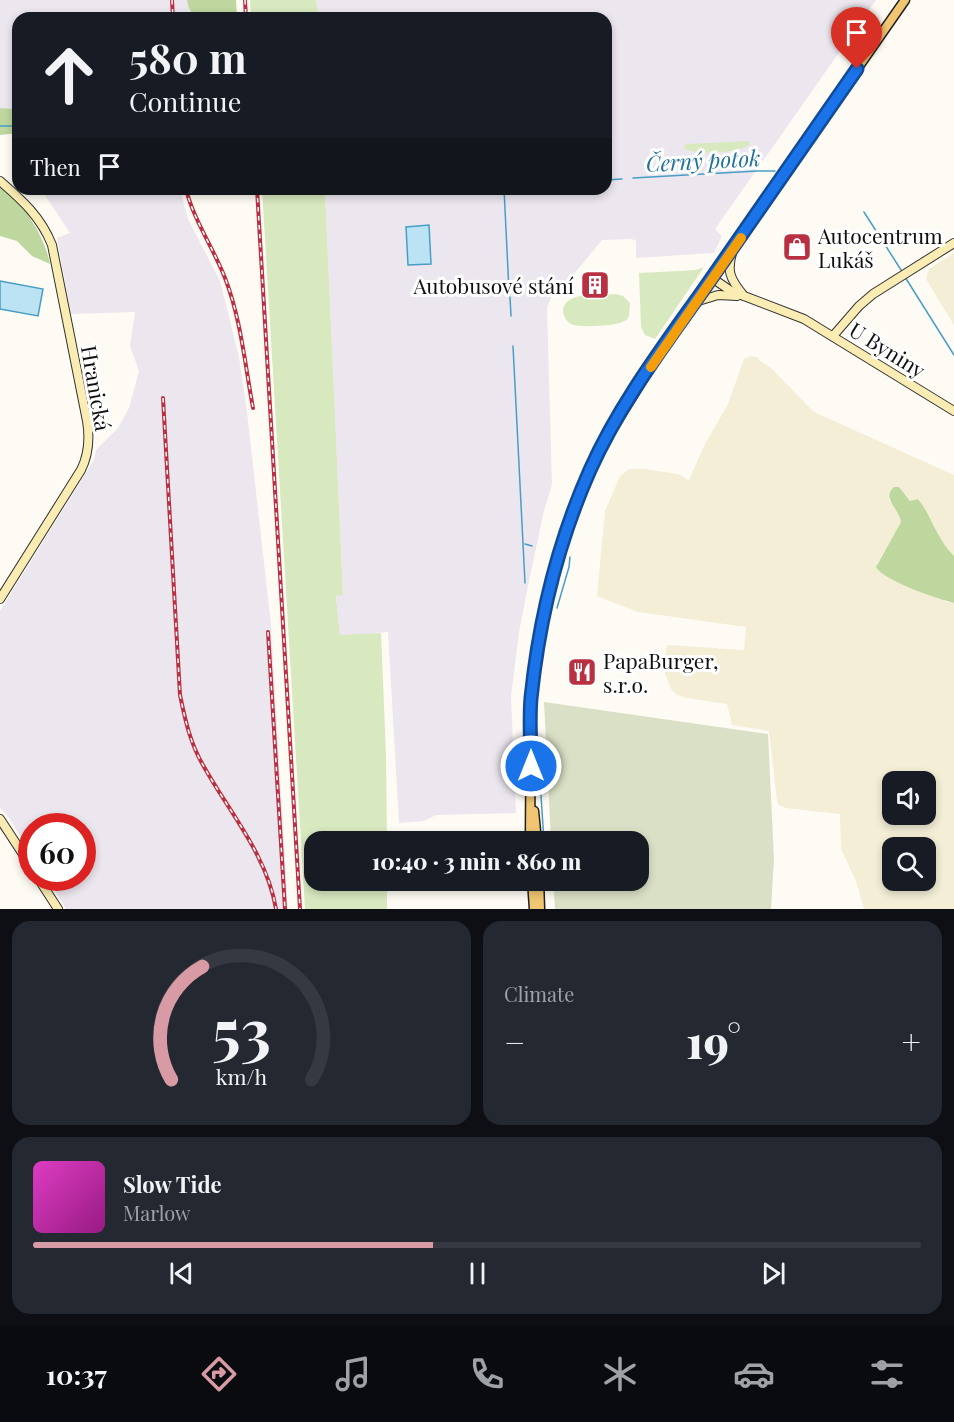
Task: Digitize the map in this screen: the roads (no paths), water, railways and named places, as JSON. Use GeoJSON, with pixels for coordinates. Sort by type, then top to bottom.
{"type":"FeatureCollection","features":[{"type":"Feature","properties":{"kind":"main road"},"geometry":{"type":"LineString","coordinates":[[530,831],[531,701],[536,656],[555,566],[573,512],[591,469],[612,429],[654,362],[905,0]]}},
{"type":"Feature","properties":{"kind":"main road"},"geometry":{"type":"LineString","coordinates":[[531,768],[536,831]]}},
{"type":"Feature","properties":{"kind":"main road"},"geometry":{"type":"LineString","coordinates":[[533,891],[534,909]]}},
{"type":"Feature","properties":{"kind":"main road"},"geometry":{"type":"LineString","coordinates":[[539,891],[540,909]]}},
{"type":"Feature","properties":{"kind":"street","name":"Hranická"},"geometry":{"type":"LineString","coordinates":[[0,181],[12,192]]}},
{"type":"Feature","properties":{"kind":"street","name":"Hranická"},"geometry":{"type":"LineString","coordinates":[[0,599],[81,470],[89,441],[52,245],[47,232],[32,210],[15,195]]}},
{"type":"Feature","properties":{"kind":"street"},"geometry":{"type":"LineString","coordinates":[[833,336],[859,306],[873,294],[954,243]]}},
{"type":"Feature","properties":{"kind":"street"},"geometry":{"type":"LineString","coordinates":[[734,248],[728,264],[729,270],[736,286],[745,297]]}},
{"type":"Feature","properties":{"kind":"street"},"geometry":{"type":"LineString","coordinates":[[712,278],[745,297]]}},
{"type":"Feature","properties":{"kind":"street"},"geometry":{"type":"LineString","coordinates":[[695,302],[718,296],[745,297]]}},
{"type":"Feature","properties":{"kind":"street","name":"U Byniny"},"geometry":{"type":"LineString","coordinates":[[745,297],[786,310],[833,336],[954,411]]}},
{"type":"Feature","properties":{"kind":"street"},"geometry":{"type":"LineString","coordinates":[[0,819],[18,847]]}},
{"type":"Feature","properties":{"kind":"street"},"geometry":{"type":"LineString","coordinates":[[46,891],[58,909]]}},
{"type":"Feature","properties":{"kind":"water"},"geometry":{"type":"Polygon","coordinates":[[[429,225],[431,264],[408,265],[406,227],[429,225]]]}},
{"type":"Feature","properties":{"kind":"water"},"geometry":{"type":"Polygon","coordinates":[[[0,281],[43,289],[38,316],[0,309],[0,281]]]}},
{"type":"Feature","properties":{"kind":"waterway","name":"Černý potok"},"geometry":{"type":"LineString","coordinates":[[0,126],[12,126]]}},
{"type":"Feature","properties":{"kind":"waterway","name":"Černý potok"},"geometry":{"type":"LineString","coordinates":[[633,178],[775,171]]}},
{"type":"Feature","properties":{"kind":"waterway","name":"Černý potok"},"geometry":{"type":"LineString","coordinates":[[612,180],[622,179]]}},
{"type":"Feature","properties":{"kind":"waterway"},"geometry":{"type":"LineString","coordinates":[[504,195],[509,291]]}},
{"type":"Feature","properties":{"kind":"waterway","name":"Černý potok"},"geometry":{"type":"LineString","coordinates":[[864,212],[903,273]]}},
{"type":"Feature","properties":{"kind":"waterway","name":"Černý potok"},"geometry":{"type":"LineString","coordinates":[[905,277],[954,355]]}},
{"type":"Feature","properties":{"kind":"waterway"},"geometry":{"type":"LineString","coordinates":[[510,297],[511,316]]}},
{"type":"Feature","properties":{"kind":"waterway"},"geometry":{"type":"LineString","coordinates":[[513,346],[525,583]]}},
{"type":"Feature","properties":{"kind":"waterway"},"geometry":{"type":"LineString","coordinates":[[525,544],[532,546]]}},
{"type":"Feature","properties":{"kind":"waterway"},"geometry":{"type":"LineString","coordinates":[[557,608],[570,557]]}},
{"type":"Feature","properties":{"kind":"waterway"},"geometry":{"type":"LineString","coordinates":[[537,733],[543,831]]}},
{"type":"Feature","properties":{"kind":"railway"},"geometry":{"type":"LineString","coordinates":[[172,0],[173,12]]}},
{"type":"Feature","properties":{"kind":"railway"},"geometry":{"type":"LineString","coordinates":[[245,0],[246,12]]}},
{"type":"Feature","properties":{"kind":"railway"},"geometry":{"type":"LineString","coordinates":[[188,195],[230,294],[239,326],[253,408]]}},
{"type":"Feature","properties":{"kind":"railway"},"geometry":{"type":"LineString","coordinates":[[257,195],[300,909]]}},
{"type":"Feature","properties":{"kind":"railway"},"geometry":{"type":"LineString","coordinates":[[163,398],[180,695],[188,731],[198,757],[256,852],[271,889],[276,909]]}},
{"type":"Feature","properties":{"kind":"railway"},"geometry":{"type":"LineString","coordinates":[[268,632],[285,909]]}},
{"type":"Feature","properties":{"kind":"place","name":"Autocentrum Lukáš"},"geometry":{"type":"Point","coordinates":[797,247]}},
{"type":"Feature","properties":{"kind":"place","name":"Autobusové stání"},"geometry":{"type":"Point","coordinates":[595,285]}},
{"type":"Feature","properties":{"kind":"place","name":"PapaBurger, s.r.o."},"geometry":{"type":"Point","coordinates":[582,672]}}]}
